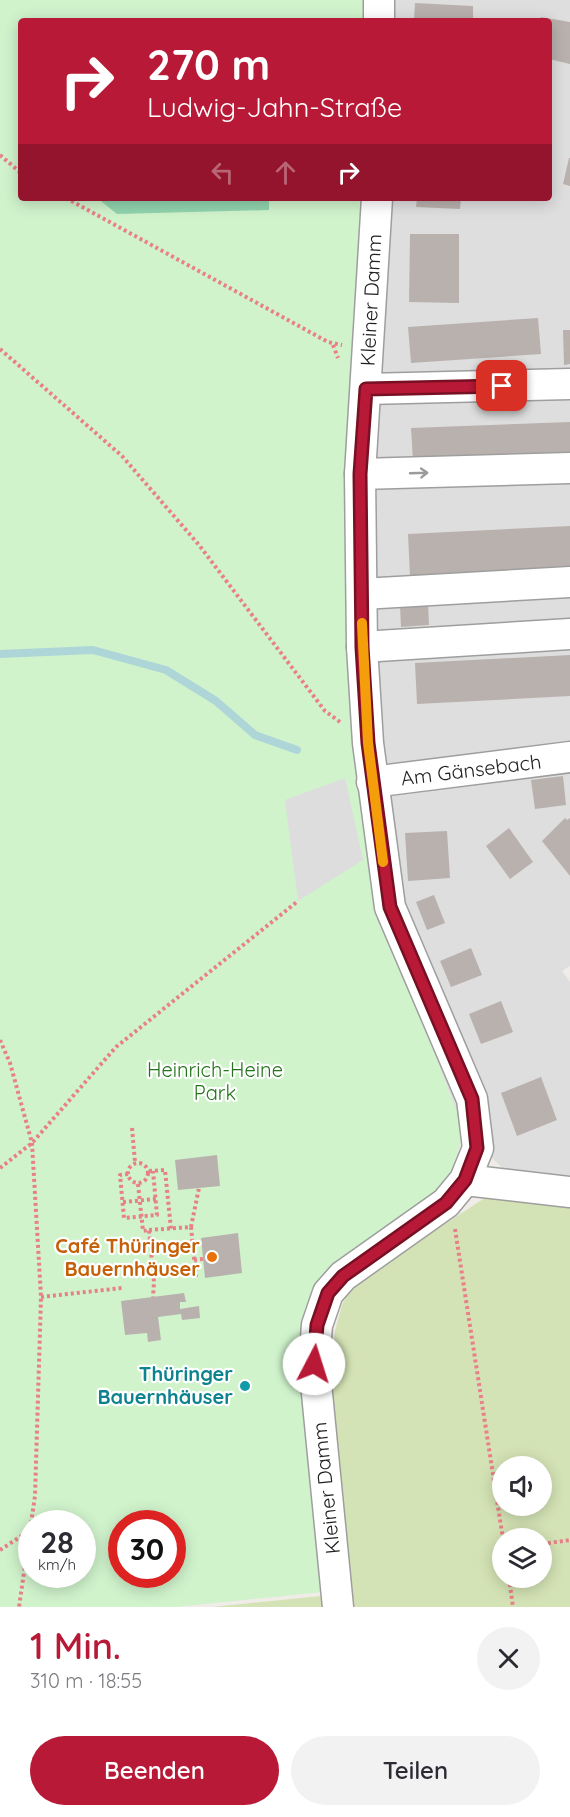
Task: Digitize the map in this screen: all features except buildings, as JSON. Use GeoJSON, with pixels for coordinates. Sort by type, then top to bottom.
{"type":"FeatureCollection","features":[{"type":"Feature","properties":{"kind":"street"},"geometry":{"type":"LineString","coordinates":[[379,0],[379,18]]}},
{"type":"Feature","properties":{"kind":"street","name":"Kleiner Damm"},"geometry":{"type":"LineString","coordinates":[[339,1607],[314,1364],[317,1325],[328,1293],[343,1276],[446,1203],[465,1180],[477,1148],[472,1099],[390,907],[372,782],[362,647],[360,474],[377,201]]}},
{"type":"Feature","properties":{"kind":"street"},"geometry":{"type":"LineString","coordinates":[[366,389],[570,384]]}},
{"type":"Feature","properties":{"kind":"street"},"geometry":{"type":"LineString","coordinates":[[360,474],[570,468]]}},
{"type":"Feature","properties":{"kind":"street"},"geometry":{"type":"LineString","coordinates":[[362,594],[570,582]]}},
{"type":"Feature","properties":{"kind":"street"},"geometry":{"type":"LineString","coordinates":[[362,647],[570,634]]}},
{"type":"Feature","properties":{"kind":"street","name":"Am Gänsebach"},"geometry":{"type":"LineString","coordinates":[[372,782],[570,757]]}},
{"type":"Feature","properties":{"kind":"street"},"geometry":{"type":"LineString","coordinates":[[465,1180],[570,1192]]}},
{"type":"Feature","properties":{"kind":"path"},"geometry":{"type":"LineString","coordinates":[[0,155],[18,172]]}},
{"type":"Feature","properties":{"kind":"path"},"geometry":{"type":"LineString","coordinates":[[71,201],[333,345]]}},
{"type":"Feature","properties":{"kind":"path"},"geometry":{"type":"LineString","coordinates":[[0,350],[122,456],[199,545],[325,711],[368,743]]}},
{"type":"Feature","properties":{"kind":"path"},"geometry":{"type":"LineString","coordinates":[[0,1168],[32,1143],[116,1047],[298,901]]}},
{"type":"Feature","properties":{"kind":"path"},"geometry":{"type":"LineString","coordinates":[[0,1040],[10,1063],[32,1143],[41,1297],[33,1510]]}},
{"type":"Feature","properties":{"kind":"path"},"geometry":{"type":"LineString","coordinates":[[132,1128],[135,1162]]}},
{"type":"Feature","properties":{"kind":"path"},"geometry":{"type":"LineString","coordinates":[[128,1174],[120,1174],[124,1218],[158,1215],[151,1171],[144,1164],[135,1162]]}},
{"type":"Feature","properties":{"kind":"path"},"geometry":{"type":"LineString","coordinates":[[135,1162],[129,1167],[128,1174],[131,1181],[138,1184],[146,1180],[151,1171]]}},
{"type":"Feature","properties":{"kind":"path"},"geometry":{"type":"LineString","coordinates":[[151,1171],[165,1170],[171,1229]]}},
{"type":"Feature","properties":{"kind":"path"},"geometry":{"type":"LineString","coordinates":[[138,1184],[143,1231],[191,1227]]}},
{"type":"Feature","properties":{"kind":"path"},"geometry":{"type":"LineString","coordinates":[[196,1276],[191,1227],[199,1188]]}},
{"type":"Feature","properties":{"kind":"path"},"geometry":{"type":"LineString","coordinates":[[123,1202],[156,1199]]}},
{"type":"Feature","properties":{"kind":"path"},"geometry":{"type":"LineString","coordinates":[[446,1203],[453,1218],[500,1528]]}},
{"type":"Feature","properties":{"kind":"path"},"geometry":{"type":"LineString","coordinates":[[148,1230],[154,1282],[153,1297]]}},
{"type":"Feature","properties":{"kind":"path"},"geometry":{"type":"LineString","coordinates":[[194,1260],[203,1259]]}},
{"type":"Feature","properties":{"kind":"path"},"geometry":{"type":"LineString","coordinates":[[41,1297],[122,1288]]}},
{"type":"Feature","properties":{"kind":"path"},"geometry":{"type":"LineString","coordinates":[[0,1550],[18,1539]]}},
{"type":"Feature","properties":{"kind":"path"},"geometry":{"type":"LineString","coordinates":[[552,1543],[570,1540]]}},
{"type":"Feature","properties":{"kind":"path"},"geometry":{"type":"LineString","coordinates":[[19,1607],[22,1588]]}},
{"type":"Feature","properties":{"kind":"path"},"geometry":{"type":"LineString","coordinates":[[510,1588],[513,1607]]}},
{"type":"Feature","properties":{"kind":"shaded area"},"geometry":{"type":"Polygon","coordinates":[[[365,0],[570,0],[570,966],[562,971],[570,982],[570,1182],[514,1179],[464,1131],[373,891],[348,694],[349,491],[360,201],[552,201],[552,18],[365,18],[365,0]]]}},
{"type":"Feature","properties":{"kind":"shaded area"},"geometry":{"type":"Polygon","coordinates":[[[345,778],[363,860],[298,901],[285,800],[345,778]]]}},
{"type":"Feature","properties":{"kind":"green space","name":"Heinrich-Heine Park"},"geometry":{"type":"Polygon","coordinates":[[[0,0],[365,0],[365,18],[18,18],[18,201],[360,201],[349,491],[348,694],[373,891],[464,1131],[451,1175],[428,1198],[338,1259],[314,1291],[332,1591],[175,1607],[0,1607],[0,0]]]}},
{"type":"Feature","properties":{"kind":"green space"},"geometry":{"type":"Polygon","coordinates":[[[101,201],[269,201],[269,210],[117,214],[101,201]]]}},
{"type":"Feature","properties":{"kind":"green space"},"geometry":{"type":"Polygon","coordinates":[[[514,1179],[570,1182],[570,1607],[353,1607],[331,1376],[335,1331],[342,1305],[353,1284],[514,1179]]]}},
{"type":"Feature","properties":{"kind":"green space"},"geometry":{"type":"Polygon","coordinates":[[[331,1595],[332,1607],[212,1607],[331,1595]]]}},
{"type":"Feature","properties":{"kind":"waterway"},"geometry":{"type":"LineString","coordinates":[[0,654],[93,650],[166,670],[216,701],[255,735],[297,750]]}},
{"type":"Feature","properties":{"kind":"slow traffic"},"geometry":{"type":"LineString","coordinates":[[362,623],[368,743],[383,862]]}},
{"type":"Feature","properties":{"kind":"place","name":"Café Thüringer Bauernhäuser"},"geometry":{"type":"Point","coordinates":[212,1257]}},
{"type":"Feature","properties":{"kind":"place","name":"Thüringer Bauernhäuser"},"geometry":{"type":"Point","coordinates":[245,1386]}},
{"type":"Feature","properties":{"kind":"route"},"geometry":{"type":"LineString","coordinates":[[314,1364],[317,1325],[328,1293],[343,1276],[446,1203],[465,1180],[477,1148],[472,1099],[390,907],[381,850],[368,743],[362,647],[360,474],[366,389],[502,386]]}}]}
